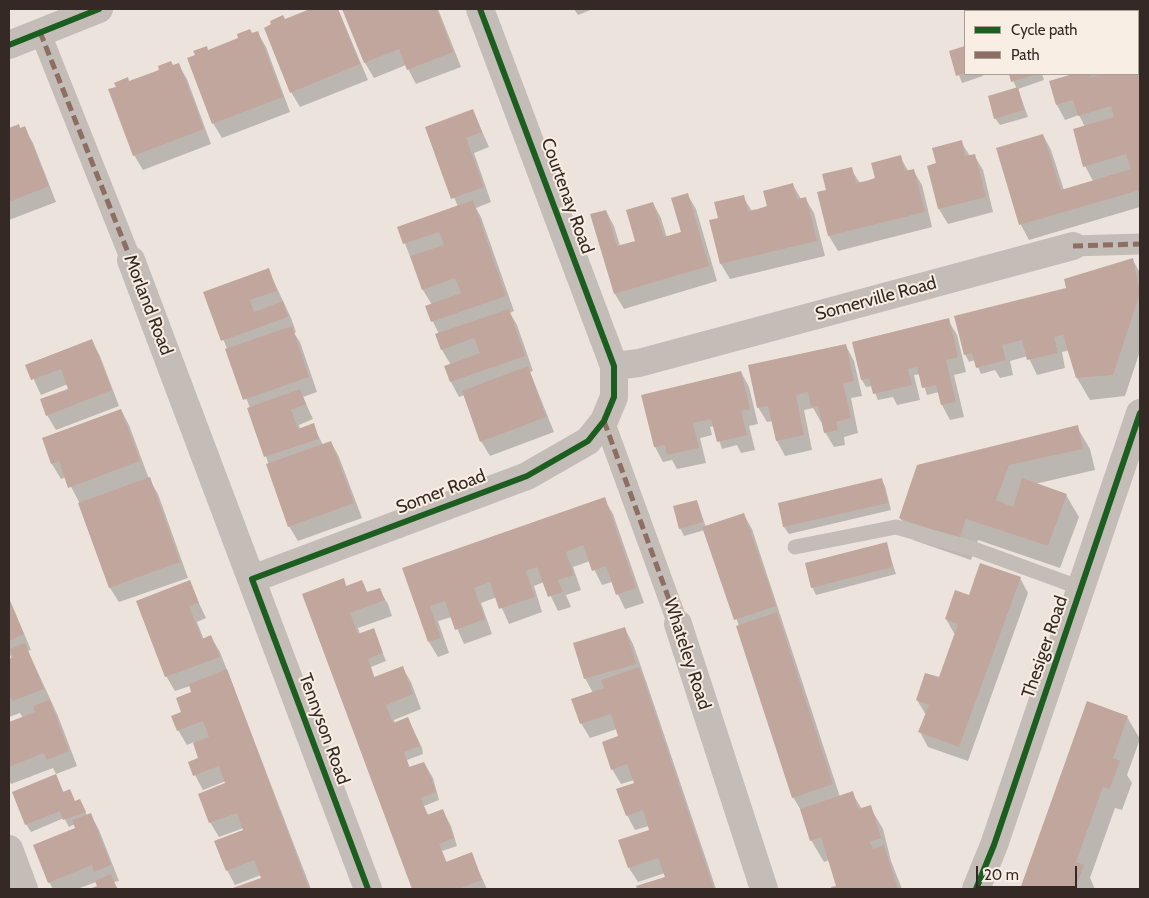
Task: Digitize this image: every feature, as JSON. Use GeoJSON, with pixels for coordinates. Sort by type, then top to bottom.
{"type":"FeatureCollection","features":[{"type":"Feature","properties":{"kind":"street"},"geometry":{"type":"LineString","coordinates":[[9,45],[99,9]]}},
{"type":"Feature","properties":{"kind":"street","name":"Courtenay Road"},"geometry":{"type":"LineString","coordinates":[[480,9],[614,366],[609,409]]}},
{"type":"Feature","properties":{"kind":"street","name":"Morland Road"},"geometry":{"type":"LineString","coordinates":[[40,32],[132,260],[252,580]]}},
{"type":"Feature","properties":{"kind":"street","name":"Somerville Road"},"geometry":{"type":"LineString","coordinates":[[614,366],[639,364],[1073,246],[1140,244]]}},
{"type":"Feature","properties":{"kind":"street","name":"Somer Road"},"geometry":{"type":"LineString","coordinates":[[252,580],[527,476],[588,441],[609,409]]}},
{"type":"Feature","properties":{"kind":"street","name":"Whateley Road"},"geometry":{"type":"LineString","coordinates":[[609,409],[764,889]]}},
{"type":"Feature","properties":{"kind":"street","name":"Thesiger Road"},"geometry":{"type":"LineString","coordinates":[[976,889],[994,845],[1140,413]]}},
{"type":"Feature","properties":{"kind":"street","name":"Tennyson Road"},"geometry":{"type":"LineString","coordinates":[[252,580],[368,889]]}},
{"type":"Feature","properties":{"kind":"street"},"geometry":{"type":"LineString","coordinates":[[9,849],[24,889]]}},
{"type":"Feature","properties":{"kind":"lane"},"geometry":{"type":"LineString","coordinates":[[795,547],[896,527],[974,548],[1080,588]]}},
{"type":"Feature","properties":{"kind":"building"},"geometry":{"type":"Polygon","coordinates":[[[310,9],[338,9],[360,64],[290,93],[264,28],[271,24],[270,21],[283,15],[285,19],[310,9]]]}},
{"type":"Feature","properties":{"kind":"building"},"geometry":{"type":"Polygon","coordinates":[[[342,9],[437,9],[453,52],[407,70],[399,49],[364,63],[342,9]]]}},
{"type":"Feature","properties":{"kind":"building"},"geometry":{"type":"Polygon","coordinates":[[[1031,9],[1075,9],[1054,10],[1031,9]]]}},
{"type":"Feature","properties":{"kind":"building"},"geometry":{"type":"Polygon","coordinates":[[[1136,9],[1136,10],[1114,10],[1136,9]]]}},
{"type":"Feature","properties":{"kind":"building"},"geometry":{"type":"Polygon","coordinates":[[[1139,22],[1140,190],[1019,225],[996,148],[1043,134],[1061,190],[1131,169],[1126,154],[1083,167],[1073,129],[1114,117],[1111,106],[1078,116],[1073,100],[1056,105],[1049,81],[1070,75],[1091,75],[1091,77],[1099,75],[1139,75],[1139,22]]]}},
{"type":"Feature","properties":{"kind":"building"},"geometry":{"type":"Polygon","coordinates":[[[250,29],[252,33],[258,31],[283,97],[212,124],[187,58],[195,55],[193,51],[207,46],[208,50],[238,38],[237,34],[250,29]]]}},
{"type":"Feature","properties":{"kind":"building"},"geometry":{"type":"Polygon","coordinates":[[[964,46],[964,73],[956,76],[949,51],[964,46]]]}},
{"type":"Feature","properties":{"kind":"building"},"geometry":{"type":"Polygon","coordinates":[[[171,61],[173,65],[179,63],[204,129],[133,156],[108,89],[116,87],[114,83],[128,77],[129,81],[159,70],[158,66],[171,61]]]}},
{"type":"Feature","properties":{"kind":"building"},"geometry":{"type":"Polygon","coordinates":[[[1009,75],[1034,75],[1011,82],[1009,75]]]}},
{"type":"Feature","properties":{"kind":"building"},"geometry":{"type":"Polygon","coordinates":[[[1018,87],[1024,110],[994,119],[988,96],[1018,87]]]}},
{"type":"Feature","properties":{"kind":"building"},"geometry":{"type":"Polygon","coordinates":[[[473,109],[482,132],[466,138],[484,187],[451,199],[425,127],[473,109]]]}},
{"type":"Feature","properties":{"kind":"building"},"geometry":{"type":"Polygon","coordinates":[[[19,124],[20,128],[25,126],[49,186],[9,202],[9,128],[19,124]]]}},
{"type":"Feature","properties":{"kind":"building"},"geometry":{"type":"Polygon","coordinates":[[[962,140],[965,156],[975,154],[986,197],[938,209],[927,166],[936,163],[932,148],[962,140]]]}},
{"type":"Feature","properties":{"kind":"building"},"geometry":{"type":"Polygon","coordinates":[[[901,155],[905,171],[914,169],[925,212],[828,236],[817,192],[826,190],[822,174],[852,167],[856,183],[866,181],[875,178],[871,163],[901,155]]]}},
{"type":"Feature","properties":{"kind":"building"},"geometry":{"type":"Polygon","coordinates":[[[793,183],[797,199],[806,197],[817,241],[720,264],[709,220],[718,218],[714,202],[744,195],[748,211],[758,209],[767,206],[763,191],[793,183]]]}},
{"type":"Feature","properties":{"kind":"building"},"geometry":{"type":"Polygon","coordinates":[[[688,193],[709,266],[614,294],[590,214],[606,210],[617,246],[635,241],[626,210],[653,202],[664,237],[681,232],[671,198],[688,193]]]}},
{"type":"Feature","properties":{"kind":"building"},"geometry":{"type":"Polygon","coordinates":[[[473,200],[506,296],[431,322],[425,306],[461,293],[455,278],[422,290],[410,256],[444,245],[442,239],[439,232],[403,244],[397,227],[473,200]]]}},
{"type":"Feature","properties":{"kind":"building"},"geometry":{"type":"Polygon","coordinates":[[[1133,258],[1140,293],[1113,375],[1076,378],[1063,335],[1054,337],[1058,353],[1027,360],[1022,340],[1002,345],[1006,360],[976,368],[972,353],[964,355],[954,316],[1066,288],[1064,279],[1133,258]]]}},
{"type":"Feature","properties":{"kind":"building"},"geometry":{"type":"Polygon","coordinates":[[[269,268],[277,291],[250,300],[254,312],[283,301],[288,317],[221,341],[203,292],[269,268]]]}},
{"type":"Feature","properties":{"kind":"building"},"geometry":{"type":"Polygon","coordinates":[[[509,309],[525,356],[450,382],[444,366],[480,353],[474,338],[441,350],[435,334],[509,309]]]}},
{"type":"Feature","properties":{"kind":"building"},"geometry":{"type":"Polygon","coordinates":[[[949,318],[958,357],[946,360],[956,402],[941,405],[936,385],[922,388],[917,367],[908,369],[912,385],[873,394],[869,378],[861,380],[852,342],[949,318]]]}},
{"type":"Feature","properties":{"kind":"building"},"geometry":{"type":"Polygon","coordinates":[[[292,326],[309,377],[243,400],[225,349],[292,326]]]}},
{"type":"Feature","properties":{"kind":"building"},"geometry":{"type":"Polygon","coordinates":[[[92,339],[112,390],[46,416],[40,399],[68,389],[61,369],[31,380],[25,365],[92,339]]]}},
{"type":"Feature","properties":{"kind":"building"},"geometry":{"type":"Polygon","coordinates":[[[846,344],[854,381],[843,383],[851,418],[836,422],[838,430],[824,433],[818,406],[811,407],[808,392],[796,395],[804,435],[776,441],[768,406],[757,408],[748,365],[846,344]]]}},
{"type":"Feature","properties":{"kind":"building"},"geometry":{"type":"Polygon","coordinates":[[[528,366],[546,417],[480,442],[462,391],[528,366]]]}},
{"type":"Feature","properties":{"kind":"building"},"geometry":{"type":"Polygon","coordinates":[[[741,371],[750,409],[741,411],[747,435],[717,442],[711,419],[693,423],[699,448],[667,455],[665,445],[654,447],[641,395],[741,371]]]}},
{"type":"Feature","properties":{"kind":"building"},"geometry":{"type":"Polygon","coordinates":[[[300,389],[306,404],[291,410],[298,429],[314,423],[319,439],[264,457],[247,408],[300,389]]]}},
{"type":"Feature","properties":{"kind":"building"},"geometry":{"type":"Polygon","coordinates":[[[121,409],[140,461],[68,488],[59,461],[51,464],[42,438],[121,409]]]}},
{"type":"Feature","properties":{"kind":"building"},"geometry":{"type":"Polygon","coordinates":[[[1078,425],[1083,449],[1009,465],[996,500],[1013,507],[1022,478],[1067,494],[1048,546],[966,519],[959,539],[899,518],[917,465],[1078,425]]]}},
{"type":"Feature","properties":{"kind":"building"},"geometry":{"type":"Polygon","coordinates":[[[331,441],[354,503],[288,527],[266,464],[331,441]]]}},
{"type":"Feature","properties":{"kind":"building"},"geometry":{"type":"Polygon","coordinates":[[[150,477],[180,562],[109,588],[78,503],[150,477]]]}},
{"type":"Feature","properties":{"kind":"building"},"geometry":{"type":"Polygon","coordinates":[[[882,478],[888,503],[783,527],[778,503],[882,478]]]}},
{"type":"Feature","properties":{"kind":"building"},"geometry":{"type":"Polygon","coordinates":[[[605,497],[636,588],[616,595],[606,566],[592,571],[583,545],[566,552],[574,575],[558,580],[563,592],[548,597],[537,567],[526,571],[535,597],[499,609],[490,582],[474,588],[485,619],[455,630],[445,601],[430,606],[441,638],[428,642],[402,568],[605,497]]]}},
{"type":"Feature","properties":{"kind":"building"},"geometry":{"type":"Polygon","coordinates":[[[697,500],[703,522],[679,529],[673,506],[697,500]]]}},
{"type":"Feature","properties":{"kind":"building"},"geometry":{"type":"Polygon","coordinates":[[[744,513],[776,606],[734,620],[702,527],[744,513]]]}},
{"type":"Feature","properties":{"kind":"building"},"geometry":{"type":"Polygon","coordinates":[[[887,542],[893,567],[811,588],[805,563],[887,542]]]}},
{"type":"Feature","properties":{"kind":"building"},"geometry":{"type":"Polygon","coordinates":[[[980,563],[1021,577],[959,747],[918,732],[929,705],[916,700],[925,673],[939,677],[958,624],[945,619],[955,590],[969,595],[980,563]]]}},
{"type":"Feature","properties":{"kind":"building"},"geometry":{"type":"Polygon","coordinates":[[[344,578],[346,586],[362,580],[367,592],[380,588],[385,600],[350,613],[358,634],[374,628],[383,653],[368,659],[374,677],[403,666],[413,694],[386,705],[393,723],[408,717],[420,746],[404,752],[409,767],[424,762],[431,777],[436,792],[421,798],[427,815],[443,809],[454,838],[439,844],[446,862],[472,852],[482,880],[458,889],[412,889],[302,594],[344,578]]]}},
{"type":"Feature","properties":{"kind":"building"},"geometry":{"type":"Polygon","coordinates":[[[190,580],[199,603],[189,606],[202,639],[211,635],[220,657],[165,677],[136,601],[190,580]]]}},
{"type":"Feature","properties":{"kind":"building"},"geometry":{"type":"Polygon","coordinates":[[[9,599],[24,634],[9,641],[9,599]]]}},
{"type":"Feature","properties":{"kind":"building"},"geometry":{"type":"Polygon","coordinates":[[[777,612],[833,784],[792,798],[736,626],[777,612]]]}},
{"type":"Feature","properties":{"kind":"building"},"geometry":{"type":"Polygon","coordinates":[[[625,627],[636,664],[584,679],[573,643],[625,627]]]}},
{"type":"Feature","properties":{"kind":"building"},"geometry":{"type":"Polygon","coordinates":[[[25,643],[44,689],[12,701],[11,698],[9,699],[9,659],[13,657],[10,649],[25,643]]]}},
{"type":"Feature","properties":{"kind":"building"},"geometry":{"type":"Polygon","coordinates":[[[639,667],[714,889],[637,889],[636,886],[665,877],[658,858],[628,868],[618,840],[649,830],[643,810],[626,816],[616,789],[634,783],[627,764],[611,770],[602,742],[618,736],[611,714],[580,724],[571,699],[604,688],[601,680],[639,667]]]}},
{"type":"Feature","properties":{"kind":"building"},"geometry":{"type":"Polygon","coordinates":[[[227,669],[309,889],[230,889],[261,878],[254,860],[226,871],[214,841],[243,830],[237,813],[209,823],[198,794],[225,783],[219,766],[193,776],[188,762],[198,758],[193,743],[209,737],[203,721],[177,731],[171,716],[181,712],[176,698],[191,692],[189,684],[227,669]]]}},
{"type":"Feature","properties":{"kind":"building"},"geometry":{"type":"Polygon","coordinates":[[[50,700],[69,751],[47,760],[44,753],[9,767],[9,722],[35,712],[33,706],[50,700]]]}},
{"type":"Feature","properties":{"kind":"building"},"geometry":{"type":"Polygon","coordinates":[[[1087,701],[1128,716],[1113,758],[1120,761],[1110,789],[1103,787],[1076,862],[1084,865],[1075,889],[1020,889],[1087,701]]]}},
{"type":"Feature","properties":{"kind":"building"},"geometry":{"type":"Polygon","coordinates":[[[56,774],[63,792],[70,789],[75,801],[80,799],[86,812],[63,820],[60,811],[25,825],[12,792],[56,774]]]}},
{"type":"Feature","properties":{"kind":"building"},"geometry":{"type":"Polygon","coordinates":[[[853,791],[858,809],[871,805],[881,838],[870,842],[873,849],[884,845],[898,889],[832,889],[831,887],[836,886],[821,837],[810,841],[800,809],[853,791]]]}},
{"type":"Feature","properties":{"kind":"building"},"geometry":{"type":"Polygon","coordinates":[[[91,813],[111,865],[94,872],[92,865],[48,883],[33,845],[75,828],[72,820],[91,813]]]}},
{"type":"Feature","properties":{"kind":"building"},"geometry":{"type":"Polygon","coordinates":[[[111,874],[117,889],[89,889],[97,886],[95,881],[111,874]]]}},
{"type":"Feature","properties":{"kind":"marked path"},"geometry":{"type":"LineString","coordinates":[[40,32],[131,260]]}},
{"type":"Feature","properties":{"kind":"marked path"},"geometry":{"type":"LineString","coordinates":[[1073,246],[1140,244]]}},
{"type":"Feature","properties":{"kind":"marked path"},"geometry":{"type":"LineString","coordinates":[[604,421],[678,624]]}},
{"type":"Feature","properties":{"kind":"cycle path"},"geometry":{"type":"LineString","coordinates":[[9,45],[99,9]]}},
{"type":"Feature","properties":{"kind":"cycle path"},"geometry":{"type":"LineString","coordinates":[[368,889],[252,579],[527,476],[588,441],[604,421],[614,397],[614,366],[480,9]]}},
{"type":"Feature","properties":{"kind":"cycle path"},"geometry":{"type":"LineString","coordinates":[[976,889],[994,845],[1140,413]]}}]}
